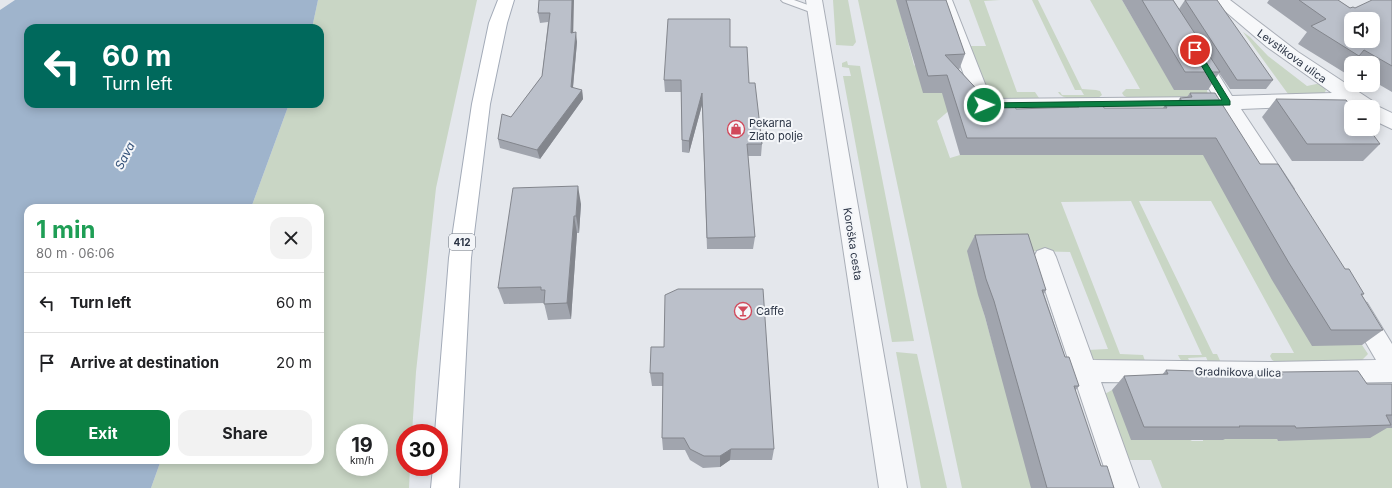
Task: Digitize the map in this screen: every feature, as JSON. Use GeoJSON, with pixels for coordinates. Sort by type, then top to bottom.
{"type":"FeatureCollection","features":[{"type":"Feature","properties":{"kind":"main road","name":"412"},"geometry":{"type":"LineString","coordinates":[[445,488],[460,258],[481,104],[498,23],[506,0]]}},
{"type":"Feature","properties":{"kind":"street"},"geometry":{"type":"LineString","coordinates":[[944,0],[984,105],[1344,103]]}},
{"type":"Feature","properties":{"kind":"street","name":"Levstikova ulica"},"geometry":{"type":"LineString","coordinates":[[1220,0],[1259,33],[1356,100]]}},
{"type":"Feature","properties":{"kind":"street","name":"Koroška cesta"},"geometry":{"type":"LineString","coordinates":[[815,6],[893,488]]}},
{"type":"Feature","properties":{"kind":"street"},"geometry":{"type":"LineString","coordinates":[[1187,37],[1228,103],[1295,205]]}},
{"type":"Feature","properties":{"kind":"street"},"geometry":{"type":"LineString","coordinates":[[1380,115],[1392,122]]}},
{"type":"Feature","properties":{"kind":"street"},"geometry":{"type":"LineString","coordinates":[[1045,257],[1125,488]]}},
{"type":"Feature","properties":{"kind":"street"},"geometry":{"type":"LineString","coordinates":[[1348,291],[1392,366]]}},
{"type":"Feature","properties":{"kind":"street","name":"Gradnikova ulica"},"geometry":{"type":"LineString","coordinates":[[1084,371],[1269,373],[1392,371]]}},
{"type":"Feature","properties":{"kind":"lane"},"geometry":{"type":"LineString","coordinates":[[786,0],[815,6]]}},
{"type":"Feature","properties":{"kind":"green space"},"geometry":{"type":"Polygon","coordinates":[[[318,0],[477,0],[436,188],[416,372],[413,424],[396,424],[396,476],[410,476],[409,488],[151,488],[160,464],[324,464],[324,204],[252,204],[288,108],[324,108],[324,24],[313,24],[318,0]]]}},
{"type":"Feature","properties":{"kind":"green space"},"geometry":{"type":"Polygon","coordinates":[[[833,0],[848,0],[856,42],[853,46],[836,45],[833,0]]]}},
{"type":"Feature","properties":{"kind":"green space"},"geometry":{"type":"Polygon","coordinates":[[[858,0],[897,0],[914,65],[957,93],[960,101],[937,121],[950,158],[960,155],[1208,155],[1239,219],[1283,298],[1362,345],[1368,354],[1358,364],[1278,363],[1272,360],[1270,356],[1272,353],[1294,353],[1211,201],[1139,201],[1213,354],[1217,354],[1222,365],[1209,364],[1206,357],[1188,358],[1191,365],[1185,363],[1178,355],[1202,355],[1131,201],[1061,202],[1120,354],[1143,355],[1146,364],[1097,360],[1091,358],[1087,350],[1108,349],[1070,252],[1030,251],[972,271],[1033,488],[962,488],[858,0]]]}},
{"type":"Feature","properties":{"kind":"green space"},"geometry":{"type":"Polygon","coordinates":[[[969,0],[1000,0],[984,1],[1017,92],[1035,92],[1039,98],[1018,100],[1002,99],[995,98],[984,91],[977,76],[967,46],[986,46],[969,0]]]}},
{"type":"Feature","properties":{"kind":"green space"},"geometry":{"type":"Polygon","coordinates":[[[1032,0],[1038,0],[1082,89],[1100,91],[1102,95],[1098,98],[1070,99],[1065,98],[1058,92],[1062,95],[1084,95],[1081,90],[1075,90],[1032,0]]]}},
{"type":"Feature","properties":{"kind":"green space"},"geometry":{"type":"Polygon","coordinates":[[[1090,0],[1122,0],[1174,89],[1207,90],[1208,96],[1202,98],[1132,99],[1124,96],[1122,93],[1126,89],[1140,89],[1090,0]]]}},
{"type":"Feature","properties":{"kind":"green space"},"geometry":{"type":"Polygon","coordinates":[[[1243,32],[1250,37],[1268,56],[1307,86],[1321,83],[1326,90],[1324,94],[1291,98],[1243,32]]]}},
{"type":"Feature","properties":{"kind":"green space"},"geometry":{"type":"Polygon","coordinates":[[[847,61],[848,65],[860,66],[914,341],[892,342],[843,76],[851,76],[849,68],[842,67],[842,63],[847,61]]]}},
{"type":"Feature","properties":{"kind":"green space"},"geometry":{"type":"Polygon","coordinates":[[[896,352],[917,354],[947,488],[921,488],[896,352]]]}},
{"type":"Feature","properties":{"kind":"green space"},"geometry":{"type":"Polygon","coordinates":[[[1112,390],[1192,441],[1203,441],[1203,439],[1277,439],[1278,441],[1296,439],[1309,440],[1365,428],[1392,428],[1392,488],[1162,488],[1151,460],[1125,460],[1103,395],[1112,390]]]}},
{"type":"Feature","properties":{"kind":"water","name":"Sava"},"geometry":{"type":"Polygon","coordinates":[[[15,0],[318,0],[313,24],[24,24],[24,108],[288,108],[252,204],[24,204],[24,464],[160,464],[151,488],[0,488],[0,10],[15,0]]]}},
{"type":"Feature","properties":{"kind":"building"},"geometry":{"type":"Polygon","coordinates":[[[539,0],[572,0],[571,33],[576,32],[571,87],[582,90],[537,150],[498,139],[502,114],[511,117],[542,76],[550,13],[538,13],[539,0]]]}},
{"type":"Feature","properties":{"kind":"building"},"geometry":{"type":"Polygon","coordinates":[[[906,0],[946,0],[965,54],[945,55],[985,98],[993,98],[996,106],[1015,105],[1016,109],[1079,107],[1078,105],[1103,105],[1104,108],[1167,108],[1165,105],[1184,105],[1180,98],[1192,97],[1190,93],[1215,93],[1260,164],[1278,164],[1345,269],[1349,269],[1364,294],[1361,294],[1383,330],[1331,330],[1289,263],[1216,138],[967,138],[947,75],[928,76],[906,0]]]}},
{"type":"Feature","properties":{"kind":"building"},"geometry":{"type":"Polygon","coordinates":[[[1142,0],[1173,0],[1220,72],[1185,72],[1142,0]]]}},
{"type":"Feature","properties":{"kind":"building"},"geometry":{"type":"Polygon","coordinates":[[[1185,0],[1217,0],[1273,80],[1237,80],[1185,0]]]}},
{"type":"Feature","properties":{"kind":"building"},"geometry":{"type":"Polygon","coordinates":[[[1299,0],[1338,0],[1350,8],[1355,8],[1372,0],[1392,0],[1392,66],[1380,59],[1380,56],[1374,56],[1364,50],[1359,56],[1346,48],[1380,48],[1380,12],[1344,12],[1344,47],[1311,26],[1326,19],[1299,0]]]}},
{"type":"Feature","properties":{"kind":"building"},"geometry":{"type":"Polygon","coordinates":[[[668,19],[730,19],[730,47],[747,47],[749,83],[755,83],[762,144],[747,144],[755,237],[707,238],[702,93],[689,141],[682,140],[681,80],[664,80],[668,19]]]}},
{"type":"Feature","properties":{"kind":"building"},"geometry":{"type":"Polygon","coordinates":[[[1276,99],[1346,100],[1344,100],[1344,136],[1374,136],[1380,144],[1307,144],[1276,99]]]}},
{"type":"Feature","properties":{"kind":"building"},"geometry":{"type":"Polygon","coordinates":[[[578,186],[567,303],[544,304],[545,290],[541,290],[541,287],[498,288],[513,188],[578,186]]]}},
{"type":"Feature","properties":{"kind":"building"},"geometry":{"type":"Polygon","coordinates":[[[1028,234],[1046,290],[1042,290],[1065,357],[1069,357],[1079,386],[1074,386],[1101,466],[1107,466],[1114,488],[1047,488],[994,301],[986,279],[975,235],[1028,234]]]}},
{"type":"Feature","properties":{"kind":"building"},"geometry":{"type":"Polygon","coordinates":[[[678,289],[763,289],[774,449],[731,449],[720,456],[704,456],[690,449],[684,438],[662,438],[663,373],[650,373],[651,347],[664,347],[665,295],[678,289]]]}},
{"type":"Feature","properties":{"kind":"building"},"geometry":{"type":"Polygon","coordinates":[[[1166,370],[1198,371],[1201,375],[1283,375],[1281,372],[1358,371],[1367,384],[1392,384],[1392,415],[1386,415],[1391,425],[1296,428],[1295,426],[1144,427],[1124,376],[1168,374],[1166,370]]]}},
{"type":"Feature","properties":{"kind":"place","name":"Pekarna Zlato polje"},"geometry":{"type":"Point","coordinates":[736,129]}},
{"type":"Feature","properties":{"kind":"place","name":"Caffe"},"geometry":{"type":"Point","coordinates":[743,311]}},
{"type":"Feature","properties":{"kind":"route"},"geometry":{"type":"LineString","coordinates":[[984,105],[1228,103],[1195,50]]}}]}
